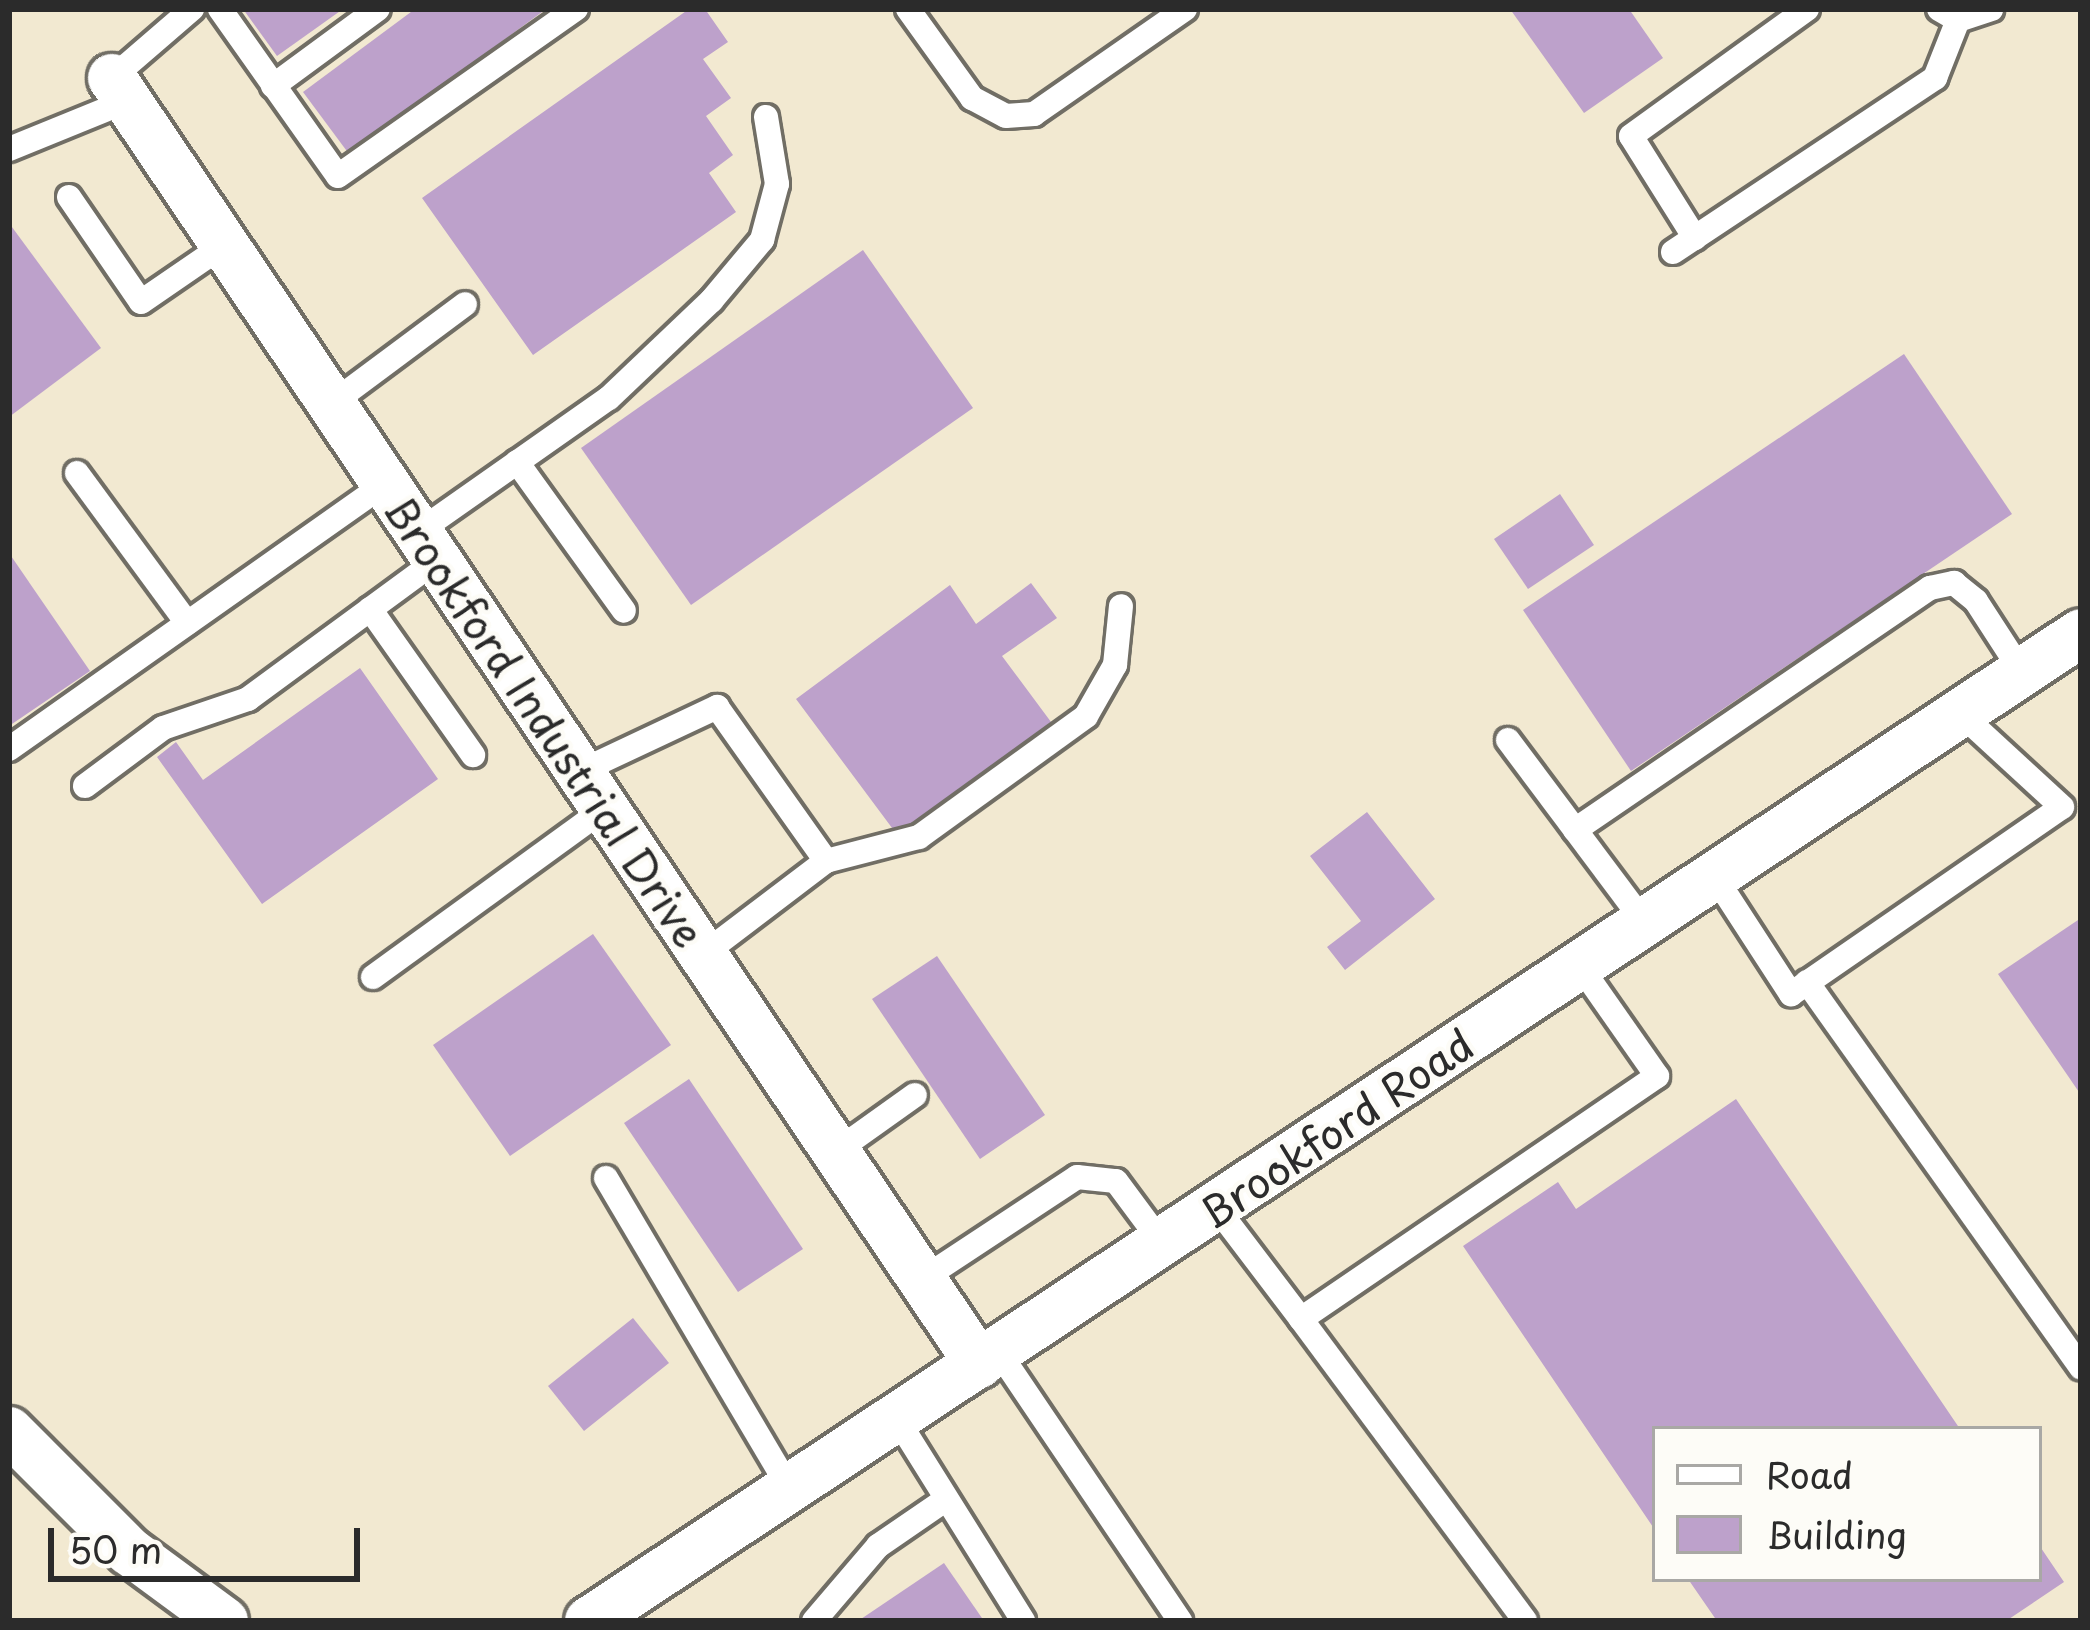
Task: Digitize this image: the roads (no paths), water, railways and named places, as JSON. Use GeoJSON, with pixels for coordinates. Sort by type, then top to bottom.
{"type":"FeatureCollection","features":[{"type":"Feature","properties":{"kind":"street","name":"Brookford Industrial Drive"},"geometry":{"type":"LineString","coordinates":[[120,90],[921,1280],[988,1358]]}},
{"type":"Feature","properties":{"kind":"street","name":"Brookford Road"},"geometry":{"type":"LineString","coordinates":[[589,1621],[2081,634]]}},
{"type":"Feature","properties":{"kind":"street"},"geometry":{"type":"LineString","coordinates":[[9,1431],[129,1551],[224,1621]]}},
{"type":"Feature","properties":{"kind":"lane"},"geometry":{"type":"LineString","coordinates":[[9,149],[120,90],[192,9]]}},
{"type":"Feature","properties":{"kind":"lane"},"geometry":{"type":"LineString","coordinates":[[220,9],[338,176],[576,9]]}},
{"type":"Feature","properties":{"kind":"lane"},"geometry":{"type":"LineString","coordinates":[[273,86],[378,9]]}},
{"type":"Feature","properties":{"kind":"lane"},"geometry":{"type":"LineString","coordinates":[[908,9],[972,98],[1006,116],[1034,114],[1185,9]]}},
{"type":"Feature","properties":{"kind":"lane"},"geometry":{"type":"LineString","coordinates":[[1695,238],[1631,136],[1807,9]]}},
{"type":"Feature","properties":{"kind":"lane"},"geometry":{"type":"LineString","coordinates":[[1673,252],[1935,78],[1948,15],[1991,9]]}},
{"type":"Feature","properties":{"kind":"lane"},"geometry":{"type":"LineString","coordinates":[[85,786],[163,728],[248,699],[370,609],[427,546],[518,462],[609,398],[762,240],[777,184],[766,117]]}},
{"type":"Feature","properties":{"kind":"lane"},"geometry":{"type":"LineString","coordinates":[[69,197],[141,302],[224,244]]}},
{"type":"Feature","properties":{"kind":"lane"},"geometry":{"type":"LineString","coordinates":[[331,404],[465,304]]}},
{"type":"Feature","properties":{"kind":"lane"},"geometry":{"type":"LineString","coordinates":[[518,462],[625,611]]}},
{"type":"Feature","properties":{"kind":"lane"},"geometry":{"type":"LineString","coordinates":[[76,473],[187,623]]}},
{"type":"Feature","properties":{"kind":"lane"},"geometry":{"type":"LineString","coordinates":[[9,749],[385,484]]}},
{"type":"Feature","properties":{"kind":"lane"},"geometry":{"type":"LineString","coordinates":[[1576,830],[1930,587],[1954,583],[1976,601],[2022,672]]}},
{"type":"Feature","properties":{"kind":"lane"},"geometry":{"type":"LineString","coordinates":[[702,955],[826,861],[919,836],[1086,716],[1115,665],[1121,606]]}},
{"type":"Feature","properties":{"kind":"lane"},"geometry":{"type":"LineString","coordinates":[[370,609],[472,755]]}},
{"type":"Feature","properties":{"kind":"lane"},"geometry":{"type":"LineString","coordinates":[[373,977],[592,790],[717,707],[826,861]]}},
{"type":"Feature","properties":{"kind":"lane"},"geometry":{"type":"LineString","coordinates":[[1714,877],[1791,994],[2062,807],[1963,716]]}},
{"type":"Feature","properties":{"kind":"lane"},"geometry":{"type":"LineString","coordinates":[[1508,740],[1645,923]]}},
{"type":"Feature","properties":{"kind":"lane"},"geometry":{"type":"LineString","coordinates":[[1301,1319],[1657,1076],[1580,966]]}},
{"type":"Feature","properties":{"kind":"lane"},"geometry":{"type":"LineString","coordinates":[[1807,982],[2081,1367]]}},
{"type":"Feature","properties":{"kind":"lane"},"geometry":{"type":"LineString","coordinates":[[835,1152],[915,1095]]}},
{"type":"Feature","properties":{"kind":"lane"},"geometry":{"type":"LineString","coordinates":[[921,1280],[1077,1177],[1116,1181],[1162,1243]]}},
{"type":"Feature","properties":{"kind":"lane"},"geometry":{"type":"LineString","coordinates":[[606,1178],[791,1490]]}},
{"type":"Feature","properties":{"kind":"lane"},"geometry":{"type":"LineString","coordinates":[[1216,1207],[1525,1621]]}},
{"type":"Feature","properties":{"kind":"lane"},"geometry":{"type":"LineString","coordinates":[[988,1358],[1180,1621]]}},
{"type":"Feature","properties":{"kind":"lane"},"geometry":{"type":"LineString","coordinates":[[897,1419],[942,1502],[1023,1621]]}},
{"type":"Feature","properties":{"kind":"lane"},"geometry":{"type":"LineString","coordinates":[[814,1621],[878,1546],[942,1502]]}}]}
